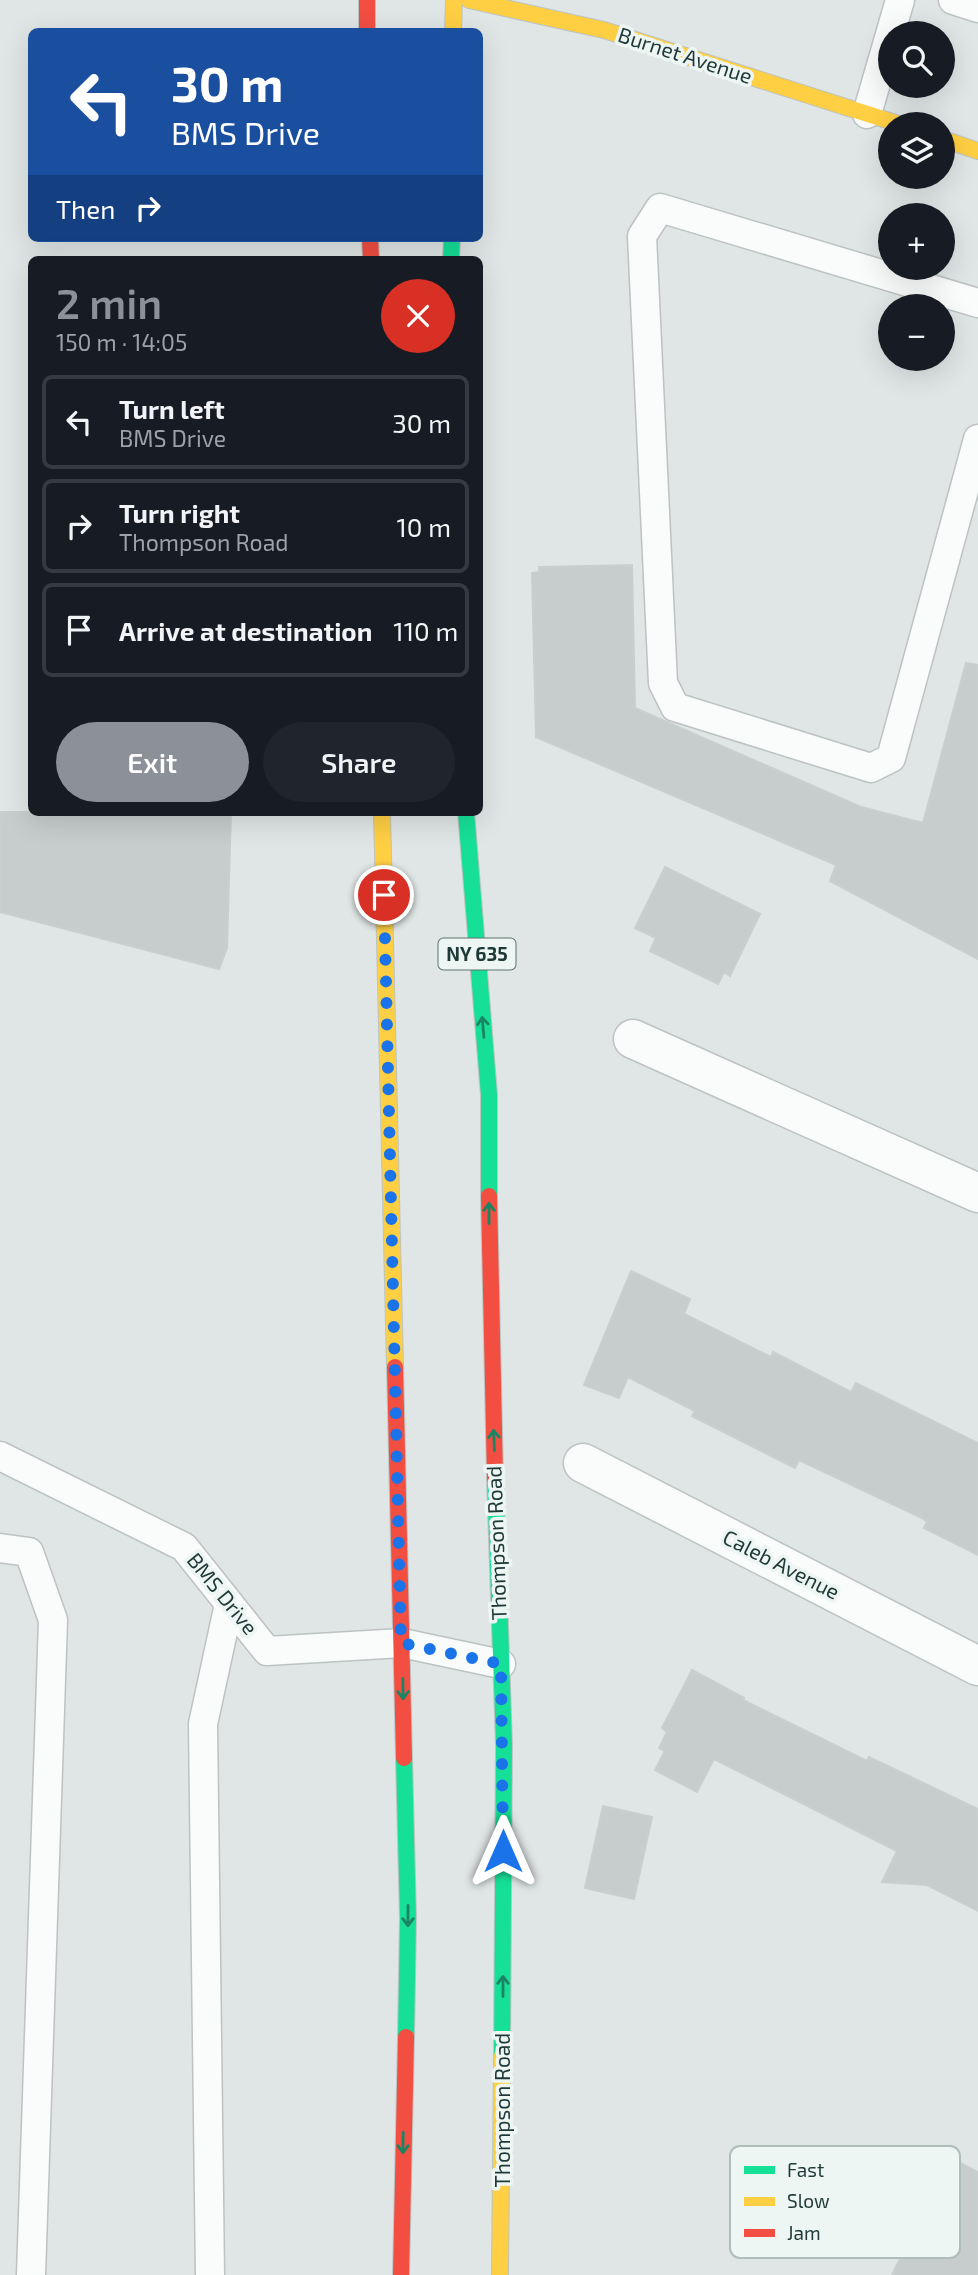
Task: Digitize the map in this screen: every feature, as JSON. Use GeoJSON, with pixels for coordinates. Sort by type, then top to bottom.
{"type":"FeatureCollection","features":[{"type":"Feature","properties":{"kind":"main road"},"geometry":{"type":"LineString","coordinates":[[367,0],[368,28]]}},
{"type":"Feature","properties":{"kind":"main road"},"geometry":{"type":"LineString","coordinates":[[453,28],[454,0]]}},
{"type":"Feature","properties":{"kind":"main road","name":"Burnet Avenue"},"geometry":{"type":"LineString","coordinates":[[468,0],[604,30],[878,117]]}},
{"type":"Feature","properties":{"kind":"main road"},"geometry":{"type":"LineString","coordinates":[[955,143],[978,151]]}},
{"type":"Feature","properties":{"kind":"main road"},"geometry":{"type":"LineString","coordinates":[[382,816],[408,1918],[401,2275]]}},
{"type":"Feature","properties":{"kind":"main road","name":"Thompson Road"},"geometry":{"type":"LineString","coordinates":[[466,816],[489,1095],[489,1276],[501,1664],[503,2034],[500,2275]]}},
{"type":"Feature","properties":{"kind":"street"},"geometry":{"type":"LineString","coordinates":[[633,1039],[978,1193]]}},
{"type":"Feature","properties":{"kind":"street","name":"Caleb Avenue"},"geometry":{"type":"LineString","coordinates":[[583,1463],[978,1666]]}},
{"type":"Feature","properties":{"kind":"lane"},"geometry":{"type":"LineString","coordinates":[[867,114],[900,0]]}},
{"type":"Feature","properties":{"kind":"lane"},"geometry":{"type":"LineString","coordinates":[[953,0],[978,8]]}},
{"type":"Feature","properties":{"kind":"lane"},"geometry":{"type":"LineString","coordinates":[[978,303],[660,208],[642,236],[663,682],[675,707],[871,768],[891,758],[978,439]]}},
{"type":"Feature","properties":{"kind":"lane","name":"BMS Drive"},"geometry":{"type":"LineString","coordinates":[[0,1456],[184,1547],[267,1651],[401,1643],[501,1664]]}},
{"type":"Feature","properties":{"kind":"lane"},"geometry":{"type":"LineString","coordinates":[[0,1548],[29,1552],[53,1620],[31,2275]]}},
{"type":"Feature","properties":{"kind":"lane"},"geometry":{"type":"LineString","coordinates":[[210,2275],[203,1724],[229,1604]]}},
{"type":"Feature","properties":{"kind":"building"},"geometry":{"type":"Polygon","coordinates":[[[632,565],[635,708],[861,807],[923,823],[966,663],[978,665],[978,959],[830,881],[836,865],[536,737],[532,573],[539,572],[539,567],[632,565]]]}},
{"type":"Feature","properties":{"kind":"building"},"geometry":{"type":"Polygon","coordinates":[[[0,812],[28,812],[28,816],[231,816],[227,948],[219,969],[0,912],[0,812]]]}},
{"type":"Feature","properties":{"kind":"building"},"geometry":{"type":"Polygon","coordinates":[[[665,867],[760,914],[730,976],[724,972],[718,984],[650,951],[656,938],[635,928],[665,867]]]}},
{"type":"Feature","properties":{"kind":"building"},"geometry":{"type":"Polygon","coordinates":[[[631,1271],[690,1299],[684,1314],[771,1357],[773,1352],[851,1392],[856,1383],[978,1443],[978,1555],[924,1528],[927,1522],[922,1518],[799,1460],[795,1468],[692,1416],[695,1411],[628,1377],[619,1398],[584,1385],[631,1271]]]}},
{"type":"Feature","properties":{"kind":"building"},"geometry":{"type":"Polygon","coordinates":[[[692,1670],[744,1698],[743,1700],[867,1761],[869,1757],[978,1809],[978,1911],[927,1885],[882,1882],[897,1851],[714,1759],[697,1792],[655,1770],[665,1751],[659,1748],[667,1732],[662,1728],[692,1670]]]}},
{"type":"Feature","properties":{"kind":"building"},"geometry":{"type":"Polygon","coordinates":[[[603,1806],[652,1817],[634,1899],[585,1888],[603,1806]]]}},
{"type":"Feature","properties":{"kind":"building"},"geometry":{"type":"Polygon","coordinates":[[[960,2163],[978,2172],[978,2275],[892,2275],[900,2258],[960,2258],[960,2163]]]}},
{"type":"Feature","properties":{"kind":"traffic: fast"},"geometry":{"type":"LineString","coordinates":[[451,256],[452,242]]}},
{"type":"Feature","properties":{"kind":"traffic: fast"},"geometry":{"type":"LineString","coordinates":[[466,816],[489,1095],[489,1196]]}},
{"type":"Feature","properties":{"kind":"traffic: fast"},"geometry":{"type":"LineString","coordinates":[[495,1477],[504,1745],[502,2056]]}},
{"type":"Feature","properties":{"kind":"traffic: fast"},"geometry":{"type":"LineString","coordinates":[[404,1758],[408,1918],[406,2037]]}},
{"type":"Feature","properties":{"kind":"traffic: slow"},"geometry":{"type":"LineString","coordinates":[[453,28],[454,0]]}},
{"type":"Feature","properties":{"kind":"traffic: slow"},"geometry":{"type":"LineString","coordinates":[[469,0],[604,30],[878,117]]}},
{"type":"Feature","properties":{"kind":"traffic: slow"},"geometry":{"type":"LineString","coordinates":[[955,143],[978,151]]}},
{"type":"Feature","properties":{"kind":"traffic: slow"},"geometry":{"type":"LineString","coordinates":[[382,816],[395,1367]]}},
{"type":"Feature","properties":{"kind":"traffic: slow"},"geometry":{"type":"LineString","coordinates":[[500,2275],[502,2056]]}},
{"type":"Feature","properties":{"kind":"traffic: jam"},"geometry":{"type":"LineString","coordinates":[[367,0],[367,28]]}},
{"type":"Feature","properties":{"kind":"traffic: jam"},"geometry":{"type":"LineString","coordinates":[[370,242],[371,256]]}},
{"type":"Feature","properties":{"kind":"traffic: jam"},"geometry":{"type":"LineString","coordinates":[[489,1196],[495,1477]]}},
{"type":"Feature","properties":{"kind":"traffic: jam"},"geometry":{"type":"LineString","coordinates":[[395,1367],[404,1758]]}},
{"type":"Feature","properties":{"kind":"traffic: jam"},"geometry":{"type":"LineString","coordinates":[[401,2275],[406,2037]]}},
{"type":"Feature","properties":{"kind":"route"},"geometry":{"type":"LineString","coordinates":[[384,895],[401,1643],[501,1664],[503,1851]]}}]}
